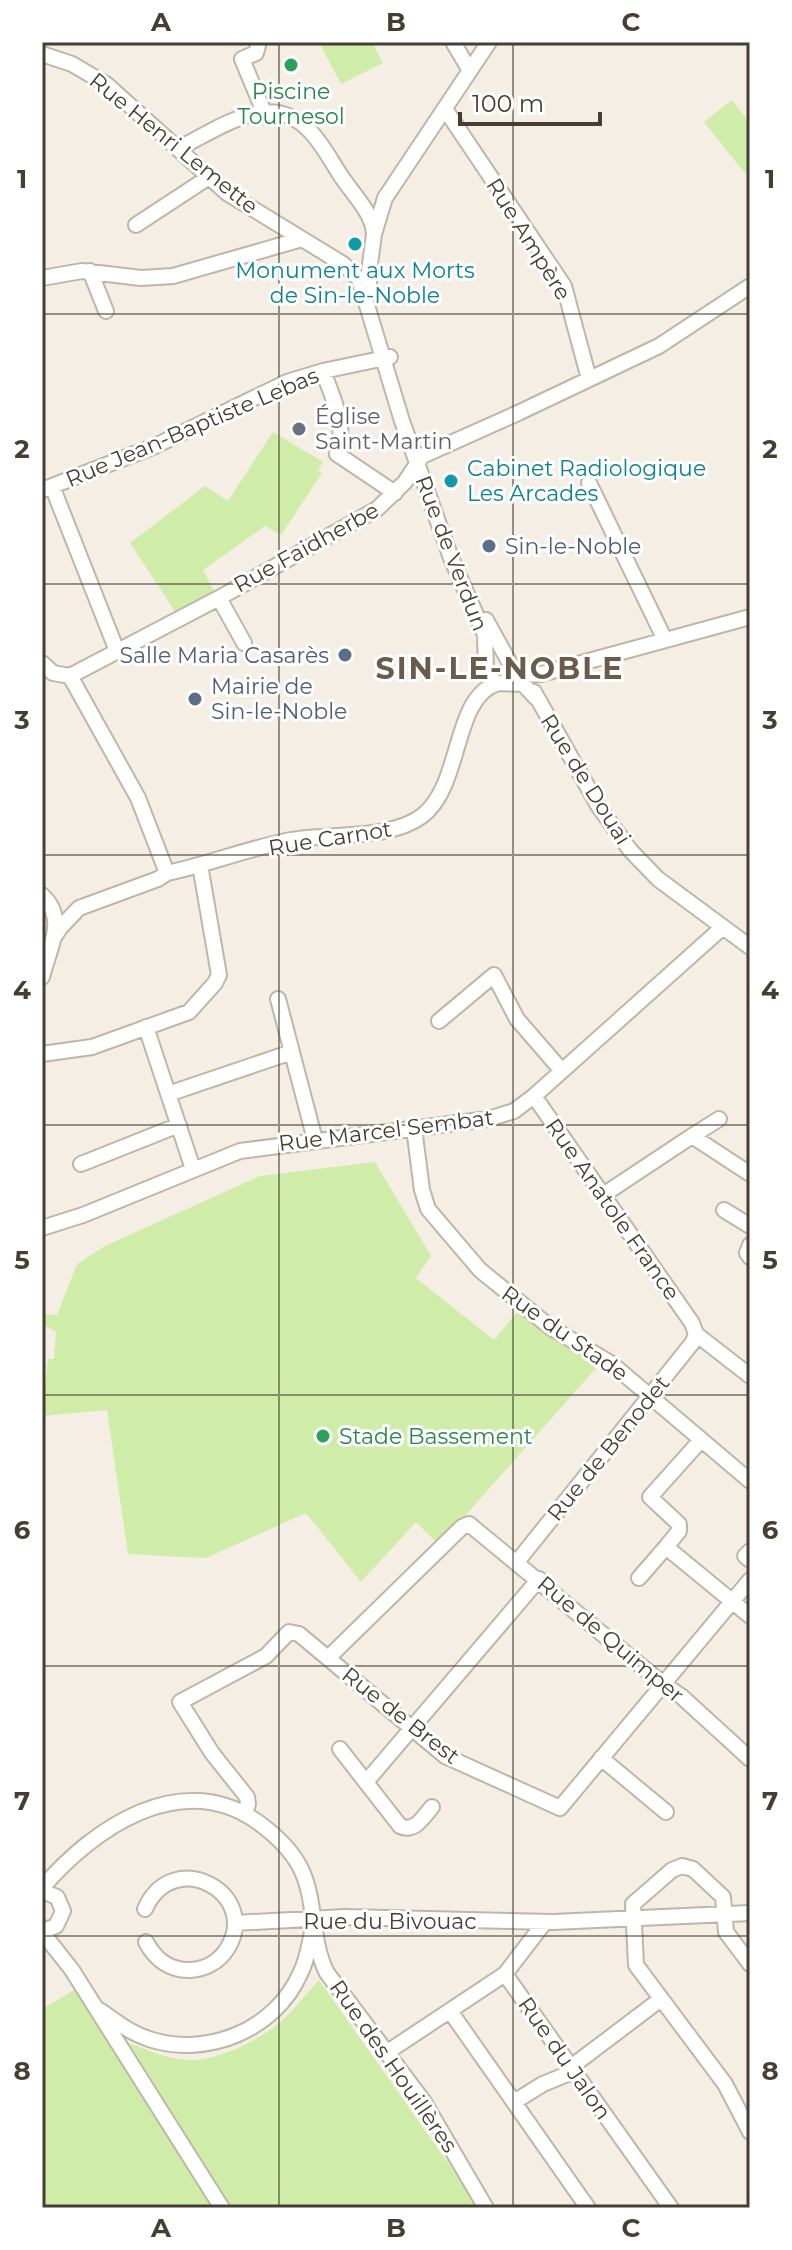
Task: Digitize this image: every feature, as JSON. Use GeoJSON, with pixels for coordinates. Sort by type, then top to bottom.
{"type":"FeatureCollection","features":[{"type":"Feature","properties":{"kind":"street"},"geometry":{"type":"LineString","coordinates":[[259,42],[256,53],[242,59],[264,112]]}},
{"type":"Feature","properties":{"kind":"street"},"geometry":{"type":"LineString","coordinates":[[453,42],[470,71]]}},
{"type":"Feature","properties":{"kind":"street"},"geometry":{"type":"LineString","coordinates":[[361,205],[374,207],[385,198],[489,42]]}},
{"type":"Feature","properties":{"kind":"street","name":"Rue Henri Lemette"},"geometry":{"type":"LineString","coordinates":[[42,54],[72,64],[106,84],[209,177],[246,206],[302,239]]}},
{"type":"Feature","properties":{"kind":"street","name":"Rue Ampère"},"geometry":{"type":"LineString","coordinates":[[445,109],[567,292],[589,379]]}},
{"type":"Feature","properties":{"kind":"street"},"geometry":{"type":"LineString","coordinates":[[179,148],[240,117],[264,112],[289,116],[307,128],[361,205],[372,223],[374,234]]}},
{"type":"Feature","properties":{"kind":"street"},"geometry":{"type":"LineString","coordinates":[[136,225],[209,177]]}},
{"type":"Feature","properties":{"kind":"street"},"geometry":{"type":"LineString","coordinates":[[343,264],[360,265],[371,255],[385,198]]}},
{"type":"Feature","properties":{"kind":"street"},"geometry":{"type":"LineString","coordinates":[[42,278],[90,271],[141,278],[173,276],[302,239]]}},
{"type":"Feature","properties":{"kind":"street","name":"Rue de Verdun"},"geometry":{"type":"LineString","coordinates":[[302,239],[343,264],[362,285],[451,558],[485,635],[486,665]]}},
{"type":"Feature","properties":{"kind":"street","name":"Rue de Verdun"},"geometry":{"type":"LineString","coordinates":[[371,255],[368,284],[386,358]]}},
{"type":"Feature","properties":{"kind":"street"},"geometry":{"type":"LineString","coordinates":[[90,271],[106,311]]}},
{"type":"Feature","properties":{"kind":"street"},"geometry":{"type":"LineString","coordinates":[[419,460],[659,346],[750,286]]}},
{"type":"Feature","properties":{"kind":"street","name":"Rue Jean-Baptiste Lebas"},"geometry":{"type":"LineString","coordinates":[[47,488],[155,446],[287,382],[386,358]]}},
{"type":"Feature","properties":{"kind":"street"},"geometry":{"type":"LineString","coordinates":[[323,371],[341,424],[342,440],[337,454],[395,493]]}},
{"type":"Feature","properties":{"kind":"street","name":"Rue de Verdun"},"geometry":{"type":"LineString","coordinates":[[419,460],[478,603],[510,663]]}},
{"type":"Feature","properties":{"kind":"street","name":"Rue Faidherbe"},"geometry":{"type":"LineString","coordinates":[[70,676],[371,513],[395,493],[419,460]]}},
{"type":"Feature","properties":{"kind":"street"},"geometry":{"type":"LineString","coordinates":[[589,483],[665,640]]}},
{"type":"Feature","properties":{"kind":"street"},"geometry":{"type":"LineString","coordinates":[[47,488],[117,651]]}},
{"type":"Feature","properties":{"kind":"street","name":"Rue Faidherbe"},"geometry":{"type":"LineString","coordinates":[[219,598],[244,643]]}},
{"type":"Feature","properties":{"kind":"street"},"geometry":{"type":"LineString","coordinates":[[524,675],[541,674],[750,617]]}},
{"type":"Feature","properties":{"kind":"street"},"geometry":{"type":"LineString","coordinates":[[498,656],[510,663],[512,673],[502,682],[489,678],[486,665],[492,658],[498,656]]}},
{"type":"Feature","properties":{"kind":"street"},"geometry":{"type":"LineString","coordinates":[[42,663],[53,673],[70,676],[138,798],[167,873]]}},
{"type":"Feature","properties":{"kind":"street","name":"Rue de Douai"},"geometry":{"type":"LineString","coordinates":[[510,663],[524,675],[599,807],[630,850],[658,879],[747,941]]}},
{"type":"Feature","properties":{"kind":"street","name":"Rue de Douai"},"geometry":{"type":"LineString","coordinates":[[502,682],[523,684],[536,698]]}},
{"type":"Feature","properties":{"kind":"street","name":"Rue Carnot"},"geometry":{"type":"LineString","coordinates":[[53,939],[79,908],[167,873],[292,840],[395,828],[418,819],[443,790],[473,703],[485,688],[502,682]]}},
{"type":"Feature","properties":{"kind":"street"},"geometry":{"type":"LineString","coordinates":[[42,1054],[87,1048],[193,1010],[218,979],[200,865]]}},
{"type":"Feature","properties":{"kind":"street"},"geometry":{"type":"LineString","coordinates":[[42,895],[56,919],[42,977]]}},
{"type":"Feature","properties":{"kind":"street"},"geometry":{"type":"LineString","coordinates":[[48,908],[79,908]]}},
{"type":"Feature","properties":{"kind":"street","name":"Rue Marcel Sembat"},"geometry":{"type":"LineString","coordinates":[[42,1228],[83,1215],[240,1151],[495,1118],[514,1111],[723,927]]}},
{"type":"Feature","properties":{"kind":"street"},"geometry":{"type":"LineString","coordinates":[[439,1021],[494,975],[517,1019],[562,1071]]}},
{"type":"Feature","properties":{"kind":"street"},"geometry":{"type":"LineString","coordinates":[[278,999],[315,1140]]}},
{"type":"Feature","properties":{"kind":"street"},"geometry":{"type":"LineString","coordinates":[[146,1027],[193,1169]]}},
{"type":"Feature","properties":{"kind":"street"},"geometry":{"type":"LineString","coordinates":[[168,1094],[292,1052]]}},
{"type":"Feature","properties":{"kind":"street","name":"Rue Anatole France"},"geometry":{"type":"LineString","coordinates":[[534,1096],[694,1329],[750,1376]]}},
{"type":"Feature","properties":{"kind":"street"},"geometry":{"type":"LineString","coordinates":[[603,1195],[719,1119]]}},
{"type":"Feature","properties":{"kind":"street"},"geometry":{"type":"LineString","coordinates":[[81,1164],[179,1125]]}},
{"type":"Feature","properties":{"kind":"street","name":"Rue du Stade"},"geometry":{"type":"LineString","coordinates":[[414,1128],[422,1190],[428,1209],[475,1265],[543,1322],[612,1364],[750,1481]]}},
{"type":"Feature","properties":{"kind":"street"},"geometry":{"type":"LineString","coordinates":[[692,1136],[750,1174]]}},
{"type":"Feature","properties":{"kind":"street"},"geometry":{"type":"LineString","coordinates":[[724,1210],[750,1226]]}},
{"type":"Feature","properties":{"kind":"street"},"geometry":{"type":"LineString","coordinates":[[750,1245],[747,1253],[750,1257]]}},
{"type":"Feature","properties":{"kind":"street","name":"Rue de Benodet"},"geometry":{"type":"LineString","coordinates":[[517,1562],[693,1342],[694,1329]]}},
{"type":"Feature","properties":{"kind":"street"},"geometry":{"type":"LineString","coordinates":[[639,1578],[679,1531],[679,1524],[650,1497],[701,1440]]}},
{"type":"Feature","properties":{"kind":"street","name":"Rue de Quimper"},"geometry":{"type":"LineString","coordinates":[[328,1658],[462,1527],[469,1524],[681,1696],[750,1759]]}},
{"type":"Feature","properties":{"kind":"street"},"geometry":{"type":"LineString","coordinates":[[666,1547],[750,1616]]}},
{"type":"Feature","properties":{"kind":"street"},"geometry":{"type":"LineString","coordinates":[[750,1551],[745,1556],[750,1560]]}},
{"type":"Feature","properties":{"kind":"street"},"geometry":{"type":"LineString","coordinates":[[366,1782],[539,1579]]}},
{"type":"Feature","properties":{"kind":"street"},"geometry":{"type":"LineString","coordinates":[[666,1812],[601,1758],[750,1580]]}},
{"type":"Feature","properties":{"kind":"street","name":"Rue de Brest"},"geometry":{"type":"LineString","coordinates":[[245,1814],[247,1797],[212,1753],[180,1702],[266,1656],[292,1631],[450,1759],[560,1808],[601,1758]]}},
{"type":"Feature","properties":{"kind":"street"},"geometry":{"type":"LineString","coordinates":[[340,1749],[404,1828],[414,1827],[432,1807]]}},
{"type":"Feature","properties":{"kind":"street"},"geometry":{"type":"LineString","coordinates":[[57,1897],[42,1889],[60,1867],[125,1818],[153,1806],[176,1801],[199,1801],[245,1814],[266,1828],[295,1858],[304,1876],[315,1920],[306,1960],[288,1995],[264,2020],[228,2038],[190,2045],[156,2041],[127,2029],[94,2005]]}},
{"type":"Feature","properties":{"kind":"street"},"geometry":{"type":"LineString","coordinates":[[750,1964],[726,1932],[721,1894],[693,1869],[682,1866],[672,1870],[636,1900],[633,1906],[635,1963],[725,2084],[750,2132]]}},
{"type":"Feature","properties":{"kind":"street"},"geometry":{"type":"LineString","coordinates":[[60,1867],[57,1897],[63,1909],[60,1921],[62,1941],[72,1970]]}},
{"type":"Feature","properties":{"kind":"street"},"geometry":{"type":"LineString","coordinates":[[145,1909],[153,1895],[164,1885],[179,1879],[195,1879],[211,1884],[223,1894],[232,1907],[235,1923],[232,1940],[223,1954],[202,1968],[185,1970],[169,1966],[155,1956],[146,1942]]}},
{"type":"Feature","properties":{"kind":"street","name":"Rue du Bivouac"},"geometry":{"type":"LineString","coordinates":[[235,1923],[345,1917],[545,1922],[750,1913]]}},
{"type":"Feature","properties":{"kind":"street","name":"Rue des Houillères"},"geometry":{"type":"LineString","coordinates":[[315,1920],[318,1951],[327,1973],[438,2124],[486,2208]]}},
{"type":"Feature","properties":{"kind":"street"},"geometry":{"type":"LineString","coordinates":[[60,1921],[54,1928],[42,1931],[72,1970],[222,2208]]}},
{"type":"Feature","properties":{"kind":"street"},"geometry":{"type":"LineString","coordinates":[[386,2053],[505,1974],[545,1922]]}},
{"type":"Feature","properties":{"kind":"street","name":"Rue du Jalon"},"geometry":{"type":"LineString","coordinates":[[505,1974],[671,2208]]}},
{"type":"Feature","properties":{"kind":"street"},"geometry":{"type":"LineString","coordinates":[[514,2102],[573,2069],[661,1999]]}},
{"type":"Feature","properties":{"kind":"street"},"geometry":{"type":"LineString","coordinates":[[450,2011],[588,2208]]}},
{"type":"Feature","properties":{"kind":"green space"},"geometry":{"type":"Polygon","coordinates":[[[319,42],[372,42],[383,63],[341,84],[319,42]]]}},
{"type":"Feature","properties":{"kind":"green space"},"geometry":{"type":"Polygon","coordinates":[[[732,100],[750,123],[750,169],[745,173],[704,122],[732,100]]]}},
{"type":"Feature","properties":{"kind":"green space"},"geometry":{"type":"Polygon","coordinates":[[[273,432],[323,462],[318,470],[322,473],[281,535],[265,526],[203,570],[214,591],[175,611],[130,543],[205,486],[228,501],[273,432]]]}},
{"type":"Feature","properties":{"kind":"green space"},"geometry":{"type":"Polygon","coordinates":[[[375,1162],[431,1256],[416,1278],[494,1340],[517,1312],[597,1367],[439,1545],[416,1522],[361,1582],[306,1513],[206,1558],[128,1554],[107,1410],[42,1416],[48,1359],[54,1359],[56,1332],[42,1324],[42,1314],[57,1315],[77,1264],[105,1246],[260,1176],[375,1162]]]}},
{"type":"Feature","properties":{"kind":"green space"},"geometry":{"type":"Polygon","coordinates":[[[319,1980],[480,2208],[232,2208],[129,2043],[181,2060],[225,2053],[272,2029],[319,1980]]]}},
{"type":"Feature","properties":{"kind":"green space"},"geometry":{"type":"Polygon","coordinates":[[[76,1989],[216,2208],[42,2208],[42,2009],[76,1989]]]}},
{"type":"Feature","properties":{"kind":"place","name":"Piscine Tournesol"},"geometry":{"type":"Point","coordinates":[291,65]}},
{"type":"Feature","properties":{"kind":"place","name":"Monument aux Morts de Sin-le-Noble"},"geometry":{"type":"Point","coordinates":[355,244]}},
{"type":"Feature","properties":{"kind":"place","name":"Église Saint-Martin"},"geometry":{"type":"Point","coordinates":[299,429]}},
{"type":"Feature","properties":{"kind":"place","name":"Cabinet Radiologique Les Arcades"},"geometry":{"type":"Point","coordinates":[451,481]}},
{"type":"Feature","properties":{"kind":"place","name":"Sin-le-Noble"},"geometry":{"type":"Point","coordinates":[489,546]}},
{"type":"Feature","properties":{"kind":"place","name":"Salle Maria Casarès"},"geometry":{"type":"Point","coordinates":[345,655]}},
{"type":"Feature","properties":{"kind":"place","name":"Mairie de Sin-le-Noble"},"geometry":{"type":"Point","coordinates":[195,699]}},
{"type":"Feature","properties":{"kind":"place","name":"Stade Bassement"},"geometry":{"type":"Point","coordinates":[323,1436]}},
{"type":"Feature","properties":{"kind":"district","name":"SIN-LE-NOBLE"},"geometry":{"type":"Point","coordinates":[500,669]}}]}
